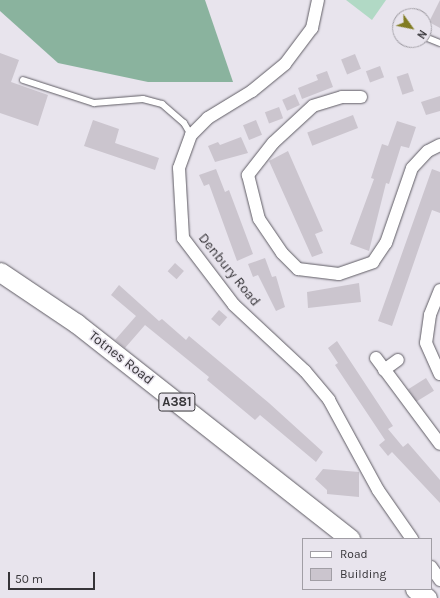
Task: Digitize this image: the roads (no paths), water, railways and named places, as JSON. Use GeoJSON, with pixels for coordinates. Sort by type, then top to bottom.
{"type":"FeatureCollection","features":[{"type":"Feature","properties":{"kind":"main road","name":"Totnes Road"},"geometry":{"type":"LineString","coordinates":[[0,272],[76,323],[349,538]]}},
{"type":"Feature","properties":{"kind":"main road"},"geometry":{"type":"LineString","coordinates":[[416,590],[427,598]]}},
{"type":"Feature","properties":{"kind":"street","name":"Denbury Road"},"geometry":{"type":"LineString","coordinates":[[318,0],[312,28],[285,64],[252,91],[208,118],[191,135],[179,168],[183,238],[234,305],[305,371],[329,400],[378,490],[411,538]]}},
{"type":"Feature","properties":{"kind":"street"},"geometry":{"type":"LineString","coordinates":[[361,97],[342,97],[313,106],[273,144],[248,175],[259,220],[282,253],[298,269],[339,274],[373,262],[386,243],[412,168],[428,151],[440,145]]}},
{"type":"Feature","properties":{"kind":"street"},"geometry":{"type":"LineString","coordinates":[[438,366],[426,342],[430,315],[440,290]]}},
{"type":"Feature","properties":{"kind":"street"},"geometry":{"type":"LineString","coordinates":[[376,358],[440,444]]}},
{"type":"Feature","properties":{"kind":"street"},"geometry":{"type":"LineString","coordinates":[[384,370],[398,360]]}},
{"type":"Feature","properties":{"kind":"street"},"geometry":{"type":"LineString","coordinates":[[432,568],[440,580]]}},
{"type":"Feature","properties":{"kind":"lane"},"geometry":{"type":"LineString","coordinates":[[24,80],[94,103],[143,99],[162,104],[184,123],[191,135]]}}]}
